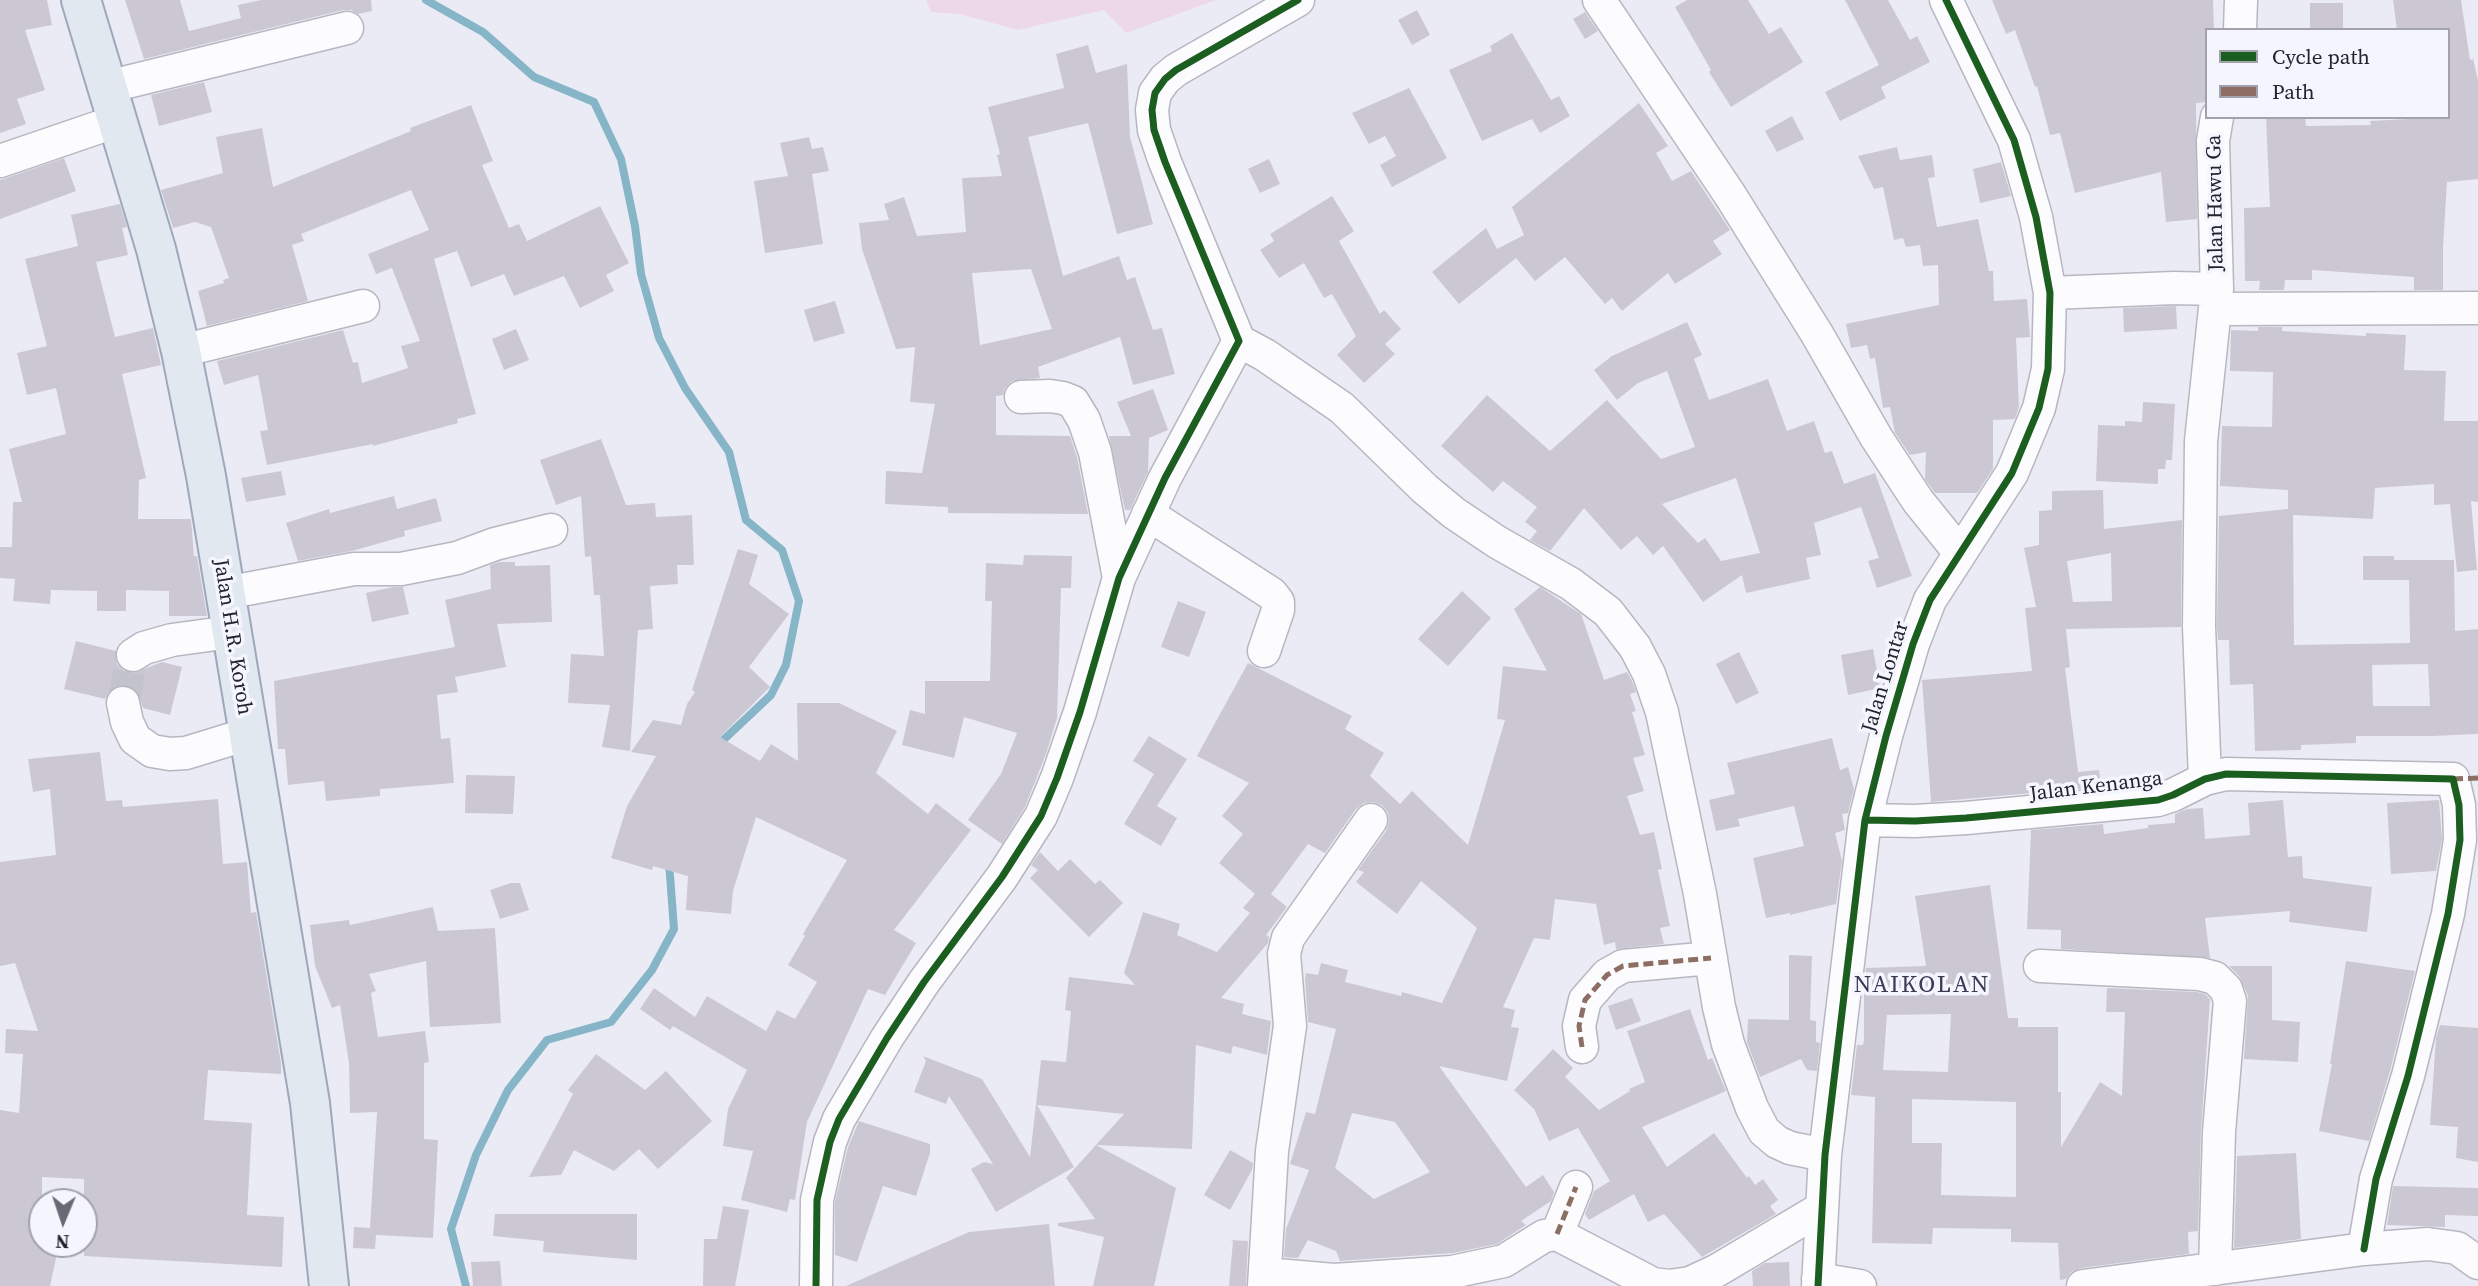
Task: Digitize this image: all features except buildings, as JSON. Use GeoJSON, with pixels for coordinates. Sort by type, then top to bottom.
{"type":"FeatureCollection","features":[{"type":"Feature","properties":{"kind":"main road","name":"Jalan H.R. Koroh"},"geometry":{"type":"LineString","coordinates":[[81,0],[156,249],[181,351],[206,477],[310,1103],[329,1286]]}},
{"type":"Feature","properties":{"kind":"street"},"geometry":{"type":"LineString","coordinates":[[1298,0],[1176,70],[1155,93],[1154,130],[1239,341],[1265,355],[1342,408],[1425,489],[1454,513],[1497,542],[1571,584],[1608,612],[1635,647],[1662,712],[1728,1044],[1752,1108],[1764,1131],[1790,1148],[1825,1155]]}},
{"type":"Feature","properties":{"kind":"street"},"geometry":{"type":"LineString","coordinates":[[1599,0],[1737,206],[1818,334],[1876,437],[1918,501],[1960,553]]}},
{"type":"Feature","properties":{"kind":"street","name":"Jalan Lontar"},"geometry":{"type":"LineString","coordinates":[[1818,1282],[1825,1155],[1865,820],[1886,736],[1913,644],[1930,600],[2012,472],[2039,408],[2048,369],[2049,293],[2036,217],[2014,140],[1946,0]]}},
{"type":"Feature","properties":{"kind":"street"},"geometry":{"type":"LineString","coordinates":[[2241,0],[2241,28]]}},
{"type":"Feature","properties":{"kind":"street"},"geometry":{"type":"LineString","coordinates":[[0,161],[112,104],[347,28]]}},
{"type":"Feature","properties":{"kind":"street","name":"Jalan Hawu Ga"},"geometry":{"type":"LineString","coordinates":[[2205,779],[2202,759],[2199,626],[2201,441],[2216,299],[2213,141],[2217,119]]}},
{"type":"Feature","properties":{"kind":"street"},"geometry":{"type":"LineString","coordinates":[[2049,293],[2174,288],[2216,299],[2478,308]]}},
{"type":"Feature","properties":{"kind":"street"},"geometry":{"type":"LineString","coordinates":[[181,351],[363,306]]}},
{"type":"Feature","properties":{"kind":"street"},"geometry":{"type":"LineString","coordinates":[[816,1286],[817,1200],[830,1142],[839,1119],[924,982],[1003,877],[1041,816],[1080,712],[1119,578],[1165,478],[1239,341]]}},
{"type":"Feature","properties":{"kind":"street"},"geometry":{"type":"LineString","coordinates":[[1021,397],[1063,398],[1073,402],[1084,420],[1094,452],[1119,578]]}},
{"type":"Feature","properties":{"kind":"street"},"geometry":{"type":"LineString","coordinates":[[1148,514],[1272,594],[1278,602],[1278,610],[1264,650]]}},
{"type":"Feature","properties":{"kind":"street"},"geometry":{"type":"LineString","coordinates":[[225,593],[354,569],[401,569],[457,558],[495,544],[551,530]]}},
{"type":"Feature","properties":{"kind":"street"},"geometry":{"type":"LineString","coordinates":[[133,655],[144,648],[172,640],[231,632]]}},
{"type":"Feature","properties":{"kind":"street"},"geometry":{"type":"LineString","coordinates":[[123,703],[127,722],[135,739],[152,751],[186,753],[248,734]]}},
{"type":"Feature","properties":{"kind":"street","name":"Jalan Kenanga"},"geometry":{"type":"LineString","coordinates":[[1865,820],[1915,821],[2158,800],[2205,779],[2226,774],[2453,779],[2459,805],[2460,840],[2448,914],[2409,1076],[2375,1179],[2364,1249]]}},
{"type":"Feature","properties":{"kind":"street"},"geometry":{"type":"LineString","coordinates":[[1371,820],[1288,938],[1284,954],[1290,1026],[1272,1152],[1264,1280],[1334,1280],[1452,1272],[1504,1261],[1544,1236],[1557,1234],[1653,1284],[1669,1286],[1690,1283],[1716,1271],[1822,1208]]}},
{"type":"Feature","properties":{"kind":"street"},"geometry":{"type":"LineString","coordinates":[[1582,1047],[1578,1026],[1585,1000],[1607,975],[1623,966],[1711,958]]}},
{"type":"Feature","properties":{"kind":"street"},"geometry":{"type":"LineString","coordinates":[[2040,966],[2200,974],[2215,978],[2227,989],[2230,1001],[2219,1132],[2215,1269]]}},
{"type":"Feature","properties":{"kind":"street"},"geometry":{"type":"LineString","coordinates":[[1557,1234],[1576,1187]]}},
{"type":"Feature","properties":{"kind":"street"},"geometry":{"type":"LineString","coordinates":[[2083,1286],[2364,1249],[2428,1244],[2457,1248],[2478,1263]]}},
{"type":"Feature","properties":{"kind":"street"},"geometry":{"type":"LineString","coordinates":[[1818,1282],[1860,1286]]}},
{"type":"Feature","properties":{"kind":"shaded area"},"geometry":{"type":"Polygon","coordinates":[[[926,0],[1216,0],[1126,33],[1104,10],[1018,30],[960,14],[931,12],[926,0]]]}},
{"type":"Feature","properties":{"kind":"waterway"},"geometry":{"type":"LineString","coordinates":[[426,0],[483,32],[534,77],[594,102],[621,159],[635,226],[641,274],[659,338],[685,388],[729,452],[746,520],[782,550],[799,601],[786,665],[771,695],[718,745]]}},
{"type":"Feature","properties":{"kind":"waterway"},"geometry":{"type":"LineString","coordinates":[[466,1286],[451,1229],[476,1155],[508,1090],[547,1040],[611,1022],[652,970],[674,929],[669,862]]}},
{"type":"Feature","properties":{"kind":"tunnel"},"geometry":{"type":"LineString","coordinates":[[123,703],[133,655]]}},
{"type":"Feature","properties":{"kind":"marked path"},"geometry":{"type":"LineString","coordinates":[[2453,779],[2478,778]]}},
{"type":"Feature","properties":{"kind":"marked path"},"geometry":{"type":"LineString","coordinates":[[1582,1047],[1579,1026],[1585,1000],[1607,975],[1623,966],[1711,958]]}},
{"type":"Feature","properties":{"kind":"marked path"},"geometry":{"type":"LineString","coordinates":[[1557,1234],[1576,1187]]}},
{"type":"Feature","properties":{"kind":"cycle path"},"geometry":{"type":"LineString","coordinates":[[816,1286],[817,1200],[830,1142],[839,1119],[924,982],[1002,877],[1041,816],[1080,712],[1119,578],[1165,478],[1239,341],[1154,130],[1152,110],[1155,93],[1176,70],[1298,0]]}},
{"type":"Feature","properties":{"kind":"cycle path"},"geometry":{"type":"LineString","coordinates":[[1818,1286],[1825,1155],[1865,820],[1886,736],[1913,644],[1930,600],[2012,473],[2039,408],[2048,369],[2050,293],[2036,217],[2014,140],[1946,0]]}},
{"type":"Feature","properties":{"kind":"cycle path"},"geometry":{"type":"LineString","coordinates":[[1865,820],[1966,818],[2158,800],[2205,779],[2226,774],[2453,779],[2459,805],[2460,840],[2448,914],[2408,1076],[2376,1179],[2364,1249]]}},
{"type":"Feature","properties":{"kind":"district","name":"NAIKOLAN"},"geometry":{"type":"Point","coordinates":[1922,986]}}]}
